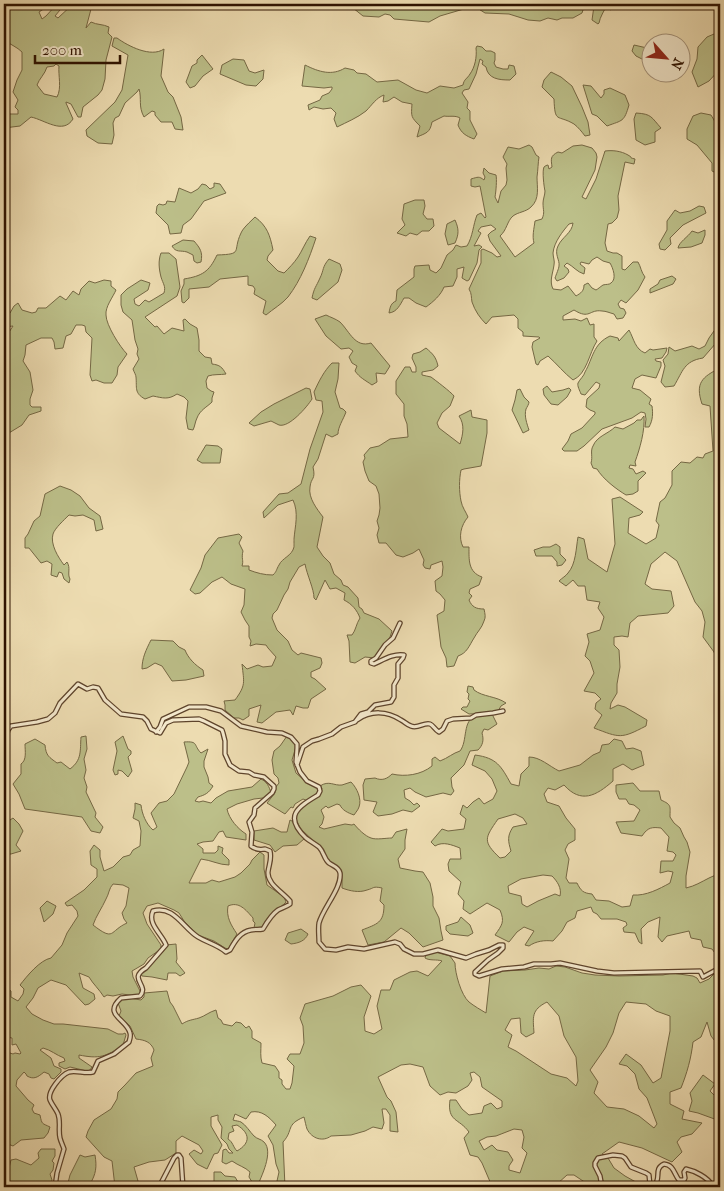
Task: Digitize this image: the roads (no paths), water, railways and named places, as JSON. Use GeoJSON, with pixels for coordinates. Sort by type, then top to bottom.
{"type":"FeatureCollection","features":[{"type":"Feature","properties":{"kind":"street"},"geometry":{"type":"LineString","coordinates":[[355,722],[361,714],[368,712],[375,705],[390,704],[394,700],[393,688],[398,678],[398,664],[403,660],[404,655],[400,654],[389,657],[384,661],[371,663],[393,638],[400,624]]}},
{"type":"Feature","properties":{"kind":"street"},"geometry":{"type":"LineString","coordinates":[[4,746],[8,730],[11,726],[37,722],[48,718],[78,684],[87,689],[92,687],[98,688],[105,700],[118,712],[125,715],[143,717],[151,729],[156,732],[160,733],[166,723],[173,720],[199,719],[218,728],[223,733],[225,754],[230,765],[239,771],[264,777],[273,785],[272,793],[255,808],[254,815],[249,822],[252,832],[251,846],[255,849],[265,848],[270,851],[272,857],[268,873],[270,881],[290,901],[290,904],[275,912],[266,923],[264,929],[248,931],[239,936],[230,950],[226,952],[214,944],[197,937],[173,914],[163,910],[153,911],[152,921],[166,945],[146,968],[142,970],[138,977],[144,992],[140,996],[121,998],[114,1011],[129,1030],[129,1042],[114,1054],[98,1061],[93,1072],[74,1071],[66,1074],[51,1091],[50,1101],[60,1119],[60,1139],[64,1149],[55,1187]]}},
{"type":"Feature","properties":{"kind":"street"},"geometry":{"type":"LineString","coordinates":[[156,732],[164,720],[181,710],[199,707],[210,708],[224,713],[241,726],[287,734],[297,744],[295,758],[297,766],[303,777],[307,781],[316,784],[320,791],[318,795],[298,809],[295,814],[296,826],[307,839],[321,849],[326,860],[339,869],[340,873],[336,889],[320,922],[319,942],[324,949],[336,950],[348,947],[364,949],[395,942],[414,954],[438,950],[466,958],[503,945],[501,951],[475,972],[477,976],[502,969],[534,964],[560,963],[614,973],[691,972],[697,970],[700,971],[703,977],[716,970],[720,970]]}},
{"type":"Feature","properties":{"kind":"street"},"geometry":{"type":"LineString","coordinates":[[297,766],[303,747],[374,712],[382,712],[398,718],[413,727],[429,724],[439,732],[447,721],[453,719],[471,718],[476,715],[503,711]]}},
{"type":"Feature","properties":{"kind":"street"},"geometry":{"type":"LineString","coordinates":[[159,1187],[176,1155],[179,1155],[181,1158],[183,1187]]}},
{"type":"Feature","properties":{"kind":"street"},"geometry":{"type":"LineString","coordinates":[[602,1187],[600,1176],[594,1166],[595,1163],[598,1158],[603,1156],[619,1155],[625,1158],[631,1167],[649,1175],[652,1186],[658,1183],[658,1171],[661,1165],[668,1164],[680,1180],[684,1180],[684,1172],[688,1169],[707,1179],[712,1187]]}}]}
